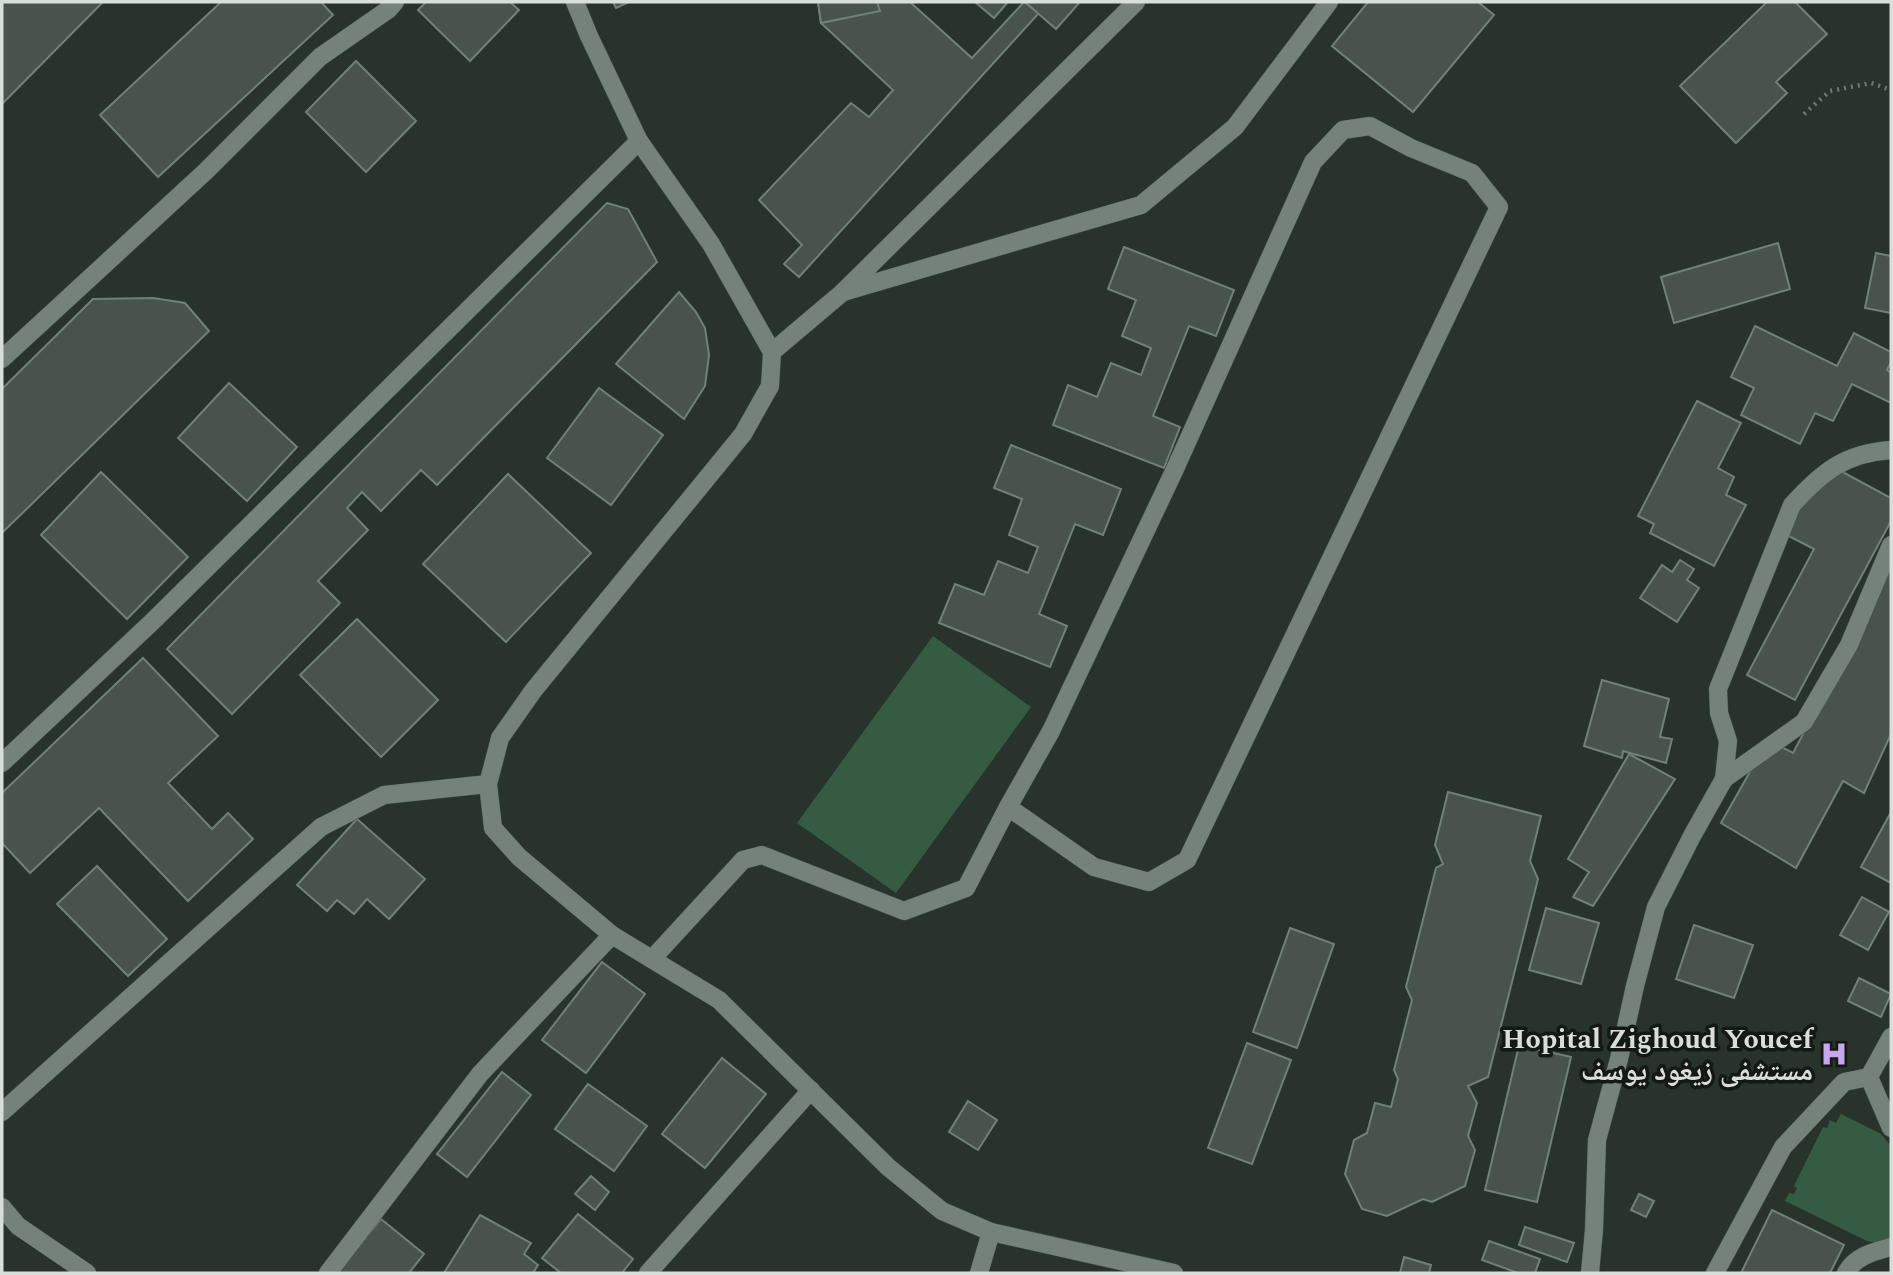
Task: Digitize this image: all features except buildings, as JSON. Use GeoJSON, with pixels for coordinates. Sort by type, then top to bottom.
{"type":"FeatureCollection","features":[{"type":"Feature","properties":{"kind":"street"},"geometry":{"type":"LineString","coordinates":[[2,359],[206,172],[320,57],[395,2]]}},
{"type":"Feature","properties":{"kind":"street"},"geometry":{"type":"LineString","coordinates":[[576,2],[589,36],[639,141],[711,244],[772,352],[770,386],[743,434],[533,691],[500,738],[488,784],[494,828],[519,857],[612,934],[719,1000],[888,1167],[942,1212],[992,1232],[1174,1273]]}},
{"type":"Feature","properties":{"kind":"street"},"geometry":{"type":"LineString","coordinates":[[772,352],[843,292],[1136,2]]}},
{"type":"Feature","properties":{"kind":"street"},"geometry":{"type":"LineString","coordinates":[[843,292],[1141,205],[1235,127],[1329,2]]}},
{"type":"Feature","properties":{"kind":"street"},"geometry":{"type":"LineString","coordinates":[[652,958],[743,860],[762,855],[904,911],[966,888],[1008,807],[1051,731],[1158,506],[1313,162],[1343,130],[1370,126],[1412,148],[1472,173],[1499,207],[1187,860],[1149,882],[1094,867],[1008,807]]}},
{"type":"Feature","properties":{"kind":"street"},"geometry":{"type":"LineString","coordinates":[[2,764],[153,621],[639,141]]}},
{"type":"Feature","properties":{"kind":"street"},"geometry":{"type":"LineString","coordinates":[[1590,1273],[1597,1140],[1635,986],[1657,907],[1724,779],[1728,741],[1719,713],[1718,689],[1792,505],[1814,481],[1840,462],[1891,450]]}},
{"type":"Feature","properties":{"kind":"street"},"geometry":{"type":"LineString","coordinates":[[1724,779],[1804,722],[1849,645],[1891,545]]}},
{"type":"Feature","properties":{"kind":"street"},"geometry":{"type":"LineString","coordinates":[[2,1112],[321,827],[384,794],[488,784]]}},
{"type":"Feature","properties":{"kind":"street"},"geometry":{"type":"LineString","coordinates":[[328,1273],[480,1074],[612,934]]}},
{"type":"Feature","properties":{"kind":"street"},"geometry":{"type":"LineString","coordinates":[[1715,1273],[1783,1147],[1844,1082],[1869,1077],[1885,1063],[1891,1037]]}},
{"type":"Feature","properties":{"kind":"street"},"geometry":{"type":"LineString","coordinates":[[1869,1077],[1891,1128]]}},
{"type":"Feature","properties":{"kind":"street"},"geometry":{"type":"LineString","coordinates":[[648,1273],[811,1090]]}},
{"type":"Feature","properties":{"kind":"street"},"geometry":{"type":"LineString","coordinates":[[2,1207],[18,1226],[87,1273]]}},
{"type":"Feature","properties":{"kind":"street"},"geometry":{"type":"LineString","coordinates":[[979,1273],[992,1232]]}},
{"type":"Feature","properties":{"kind":"street"},"geometry":{"type":"LineString","coordinates":[[1846,1273],[1850,1266],[1863,1256],[1891,1247]]}},
{"type":"Feature","properties":{"kind":"path"},"geometry":{"type":"LineString","coordinates":[[1804,114],[1830,91],[1871,83],[1891,90]]}},
{"type":"Feature","properties":{"kind":"green space"},"geometry":{"type":"Polygon","coordinates":[[[933,636],[1031,707],[896,893],[797,823],[933,636]]]}},
{"type":"Feature","properties":{"kind":"green space"},"geometry":{"type":"Polygon","coordinates":[[[1841,1114],[1881,1134],[1890,1145],[1891,1238],[1876,1242],[1867,1241],[1785,1201],[1789,1193],[1794,1194],[1797,1188],[1794,1186],[1823,1127],[1827,1128],[1830,1120],[1836,1123],[1841,1114]]]}},
{"type":"Feature","properties":{"kind":"place","name":"Hopital Zighoud Youcef مستشفى زيغود يوسف"},"geometry":{"type":"Point","coordinates":[1834,1054]}}]}
